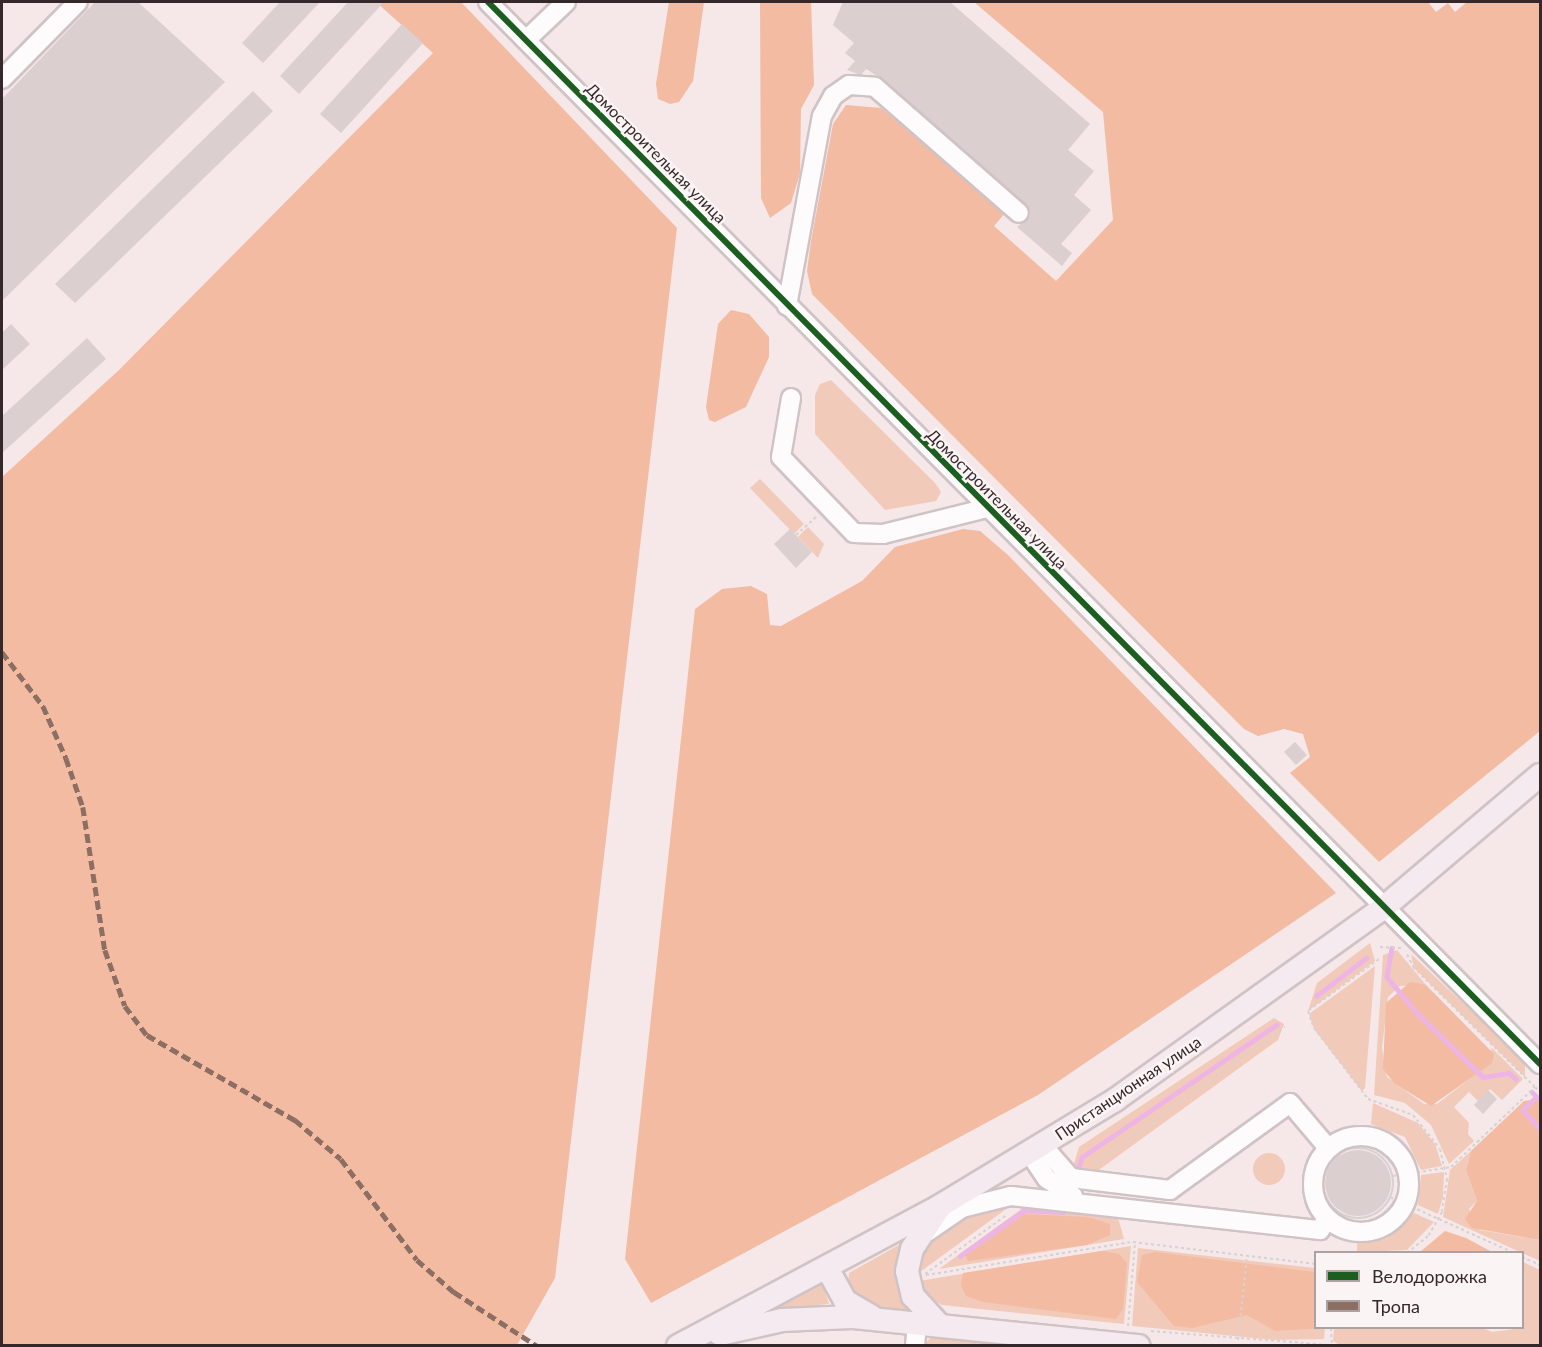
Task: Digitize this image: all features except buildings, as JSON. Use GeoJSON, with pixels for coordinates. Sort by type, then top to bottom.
{"type":"FeatureCollection","features":[{"type":"Feature","properties":{"kind":"main road","name":"Пристанционная улица"},"geometry":{"type":"LineString","coordinates":[[680,1346],[940,1206],[1037,1150],[1382,909],[1540,775]]}},
{"type":"Feature","properties":{"kind":"main road"},"geometry":{"type":"LineString","coordinates":[[928,1324],[909,1284],[916,1241],[940,1206]]}},
{"type":"Feature","properties":{"kind":"main road"},"geometry":{"type":"LineString","coordinates":[[827,1268],[845,1301],[878,1318]]}},
{"type":"Feature","properties":{"kind":"main road"},"geometry":{"type":"LineString","coordinates":[[680,1346],[782,1320],[878,1318],[1105,1338],[1134,1337]]}},
{"type":"Feature","properties":{"kind":"street"},"geometry":{"type":"LineString","coordinates":[[2,79],[78,2]]}},
{"type":"Feature","properties":{"kind":"street","name":"Домостроительная улица"},"geometry":{"type":"LineString","coordinates":[[488,2],[1382,909],[1540,1064]]}},
{"type":"Feature","properties":{"kind":"street"},"geometry":{"type":"LineString","coordinates":[[526,40],[566,2]]}},
{"type":"Feature","properties":{"kind":"street"},"geometry":{"type":"LineString","coordinates":[[787,306],[822,116],[833,96],[849,85],[875,87],[1019,213]]}},
{"type":"Feature","properties":{"kind":"street"},"geometry":{"type":"LineString","coordinates":[[792,398],[782,457],[827,507],[864,536],[987,508]]}},
{"type":"Feature","properties":{"kind":"street"},"geometry":{"type":"LineString","coordinates":[[1037,1150],[1063,1173],[1075,1179],[1177,1188],[1290,1103],[1328,1148]]}},
{"type":"Feature","properties":{"kind":"street"},"geometry":{"type":"LineString","coordinates":[[1356,1135],[1372,1136],[1397,1151],[1401,1175],[1397,1217],[1372,1231],[1356,1232],[1328,1219],[1313,1183],[1328,1148],[1356,1135]]}},
{"type":"Feature","properties":{"kind":"street"},"geometry":{"type":"LineString","coordinates":[[1037,1150],[1057,1188],[1087,1201]]}},
{"type":"Feature","properties":{"kind":"street"},"geometry":{"type":"LineString","coordinates":[[916,1241],[976,1202],[1011,1196],[1087,1201],[1320,1230],[1328,1219]]}},
{"type":"Feature","properties":{"kind":"street"},"geometry":{"type":"LineString","coordinates":[[915,1346],[928,1324]]}},
{"type":"Feature","properties":{"kind":"path"},"geometry":{"type":"LineString","coordinates":[[796,536],[827,507]]}},
{"type":"Feature","properties":{"kind":"path"},"geometry":{"type":"LineString","coordinates":[[1380,947],[1393,945],[1406,951],[1414,968],[1540,1092]]}},
{"type":"Feature","properties":{"kind":"path"},"geometry":{"type":"LineString","coordinates":[[1379,959],[1308,1011],[1312,1023],[1368,1099],[1392,1104],[1421,1122],[1446,1168],[1439,1220],[1409,1251]]}},
{"type":"Feature","properties":{"kind":"path"},"geometry":{"type":"LineString","coordinates":[[1075,1179],[1285,1027]]}},
{"type":"Feature","properties":{"kind":"path"},"geometry":{"type":"LineString","coordinates":[[1401,1175],[1446,1168],[1535,1087]]}},
{"type":"Feature","properties":{"kind":"path"},"geometry":{"type":"LineString","coordinates":[[1398,1201],[1372,1216],[1352,1218],[1332,1208],[1324,1179],[1333,1157],[1353,1148],[1382,1157],[1401,1175]]}},
{"type":"Feature","properties":{"kind":"path"},"geometry":{"type":"LineString","coordinates":[[1398,1201],[1401,1175]]}},
{"type":"Feature","properties":{"kind":"path"},"geometry":{"type":"LineString","coordinates":[[1398,1201],[1510,1251]]}},
{"type":"Feature","properties":{"kind":"path"},"geometry":{"type":"LineString","coordinates":[[923,1275],[1012,1211]]}},
{"type":"Feature","properties":{"kind":"path"},"geometry":{"type":"LineString","coordinates":[[1134,1337],[1136,1242]]}},
{"type":"Feature","properties":{"kind":"path"},"geometry":{"type":"LineString","coordinates":[[915,1277],[1136,1242],[1314,1263]]}},
{"type":"Feature","properties":{"kind":"path"},"geometry":{"type":"LineString","coordinates":[[1238,1340],[1247,1255]]}},
{"type":"Feature","properties":{"kind":"path"},"geometry":{"type":"LineString","coordinates":[[1524,1258],[1540,1265]]}},
{"type":"Feature","properties":{"kind":"path"},"geometry":{"type":"LineString","coordinates":[[1105,1338],[1238,1340],[1331,1345],[1331,1329]]}},
{"type":"Feature","properties":{"kind":"shaded area"},"geometry":{"type":"Polygon","coordinates":[[[376,2],[461,2],[677,228],[555,1278],[517,1345],[2,1346],[2,477],[119,370],[433,53],[376,2]]]}},
{"type":"Feature","properties":{"kind":"shaded area"},"geometry":{"type":"Polygon","coordinates":[[[669,2],[704,2],[693,81],[679,102],[670,104],[658,99],[656,84],[669,2]]]}},
{"type":"Feature","properties":{"kind":"shaded area"},"geometry":{"type":"Polygon","coordinates":[[[760,2],[811,2],[814,85],[801,109],[800,173],[791,203],[770,218],[761,198],[760,2]]]}},
{"type":"Feature","properties":{"kind":"shaded area"},"geometry":{"type":"Polygon","coordinates":[[[974,2],[1428,2],[1436,12],[1448,3],[1455,12],[1467,2],[1540,2],[1540,731],[1379,862],[1290,773],[1310,757],[1303,734],[1284,729],[1258,736],[1244,729],[812,294],[807,271],[811,241],[833,124],[846,105],[881,108],[1005,213],[994,226],[1056,281],[1113,220],[1103,112],[974,2]]]}},
{"type":"Feature","properties":{"kind":"shaded area"},"geometry":{"type":"Polygon","coordinates":[[[731,310],[749,314],[769,337],[769,357],[746,407],[715,422],[709,420],[706,407],[718,324],[731,310]]]}},
{"type":"Feature","properties":{"kind":"shaded area"},"geometry":{"type":"Polygon","coordinates":[[[831,380],[935,483],[941,492],[936,501],[885,510],[815,434],[815,395],[820,384],[831,380]]]}},
{"type":"Feature","properties":{"kind":"shaded area"},"geometry":{"type":"Polygon","coordinates":[[[760,479],[804,524],[794,534],[750,488],[760,479]]]}},
{"type":"Feature","properties":{"kind":"shaded area"},"geometry":{"type":"Polygon","coordinates":[[[808,527],[824,544],[818,558],[798,537],[808,527]]]}},
{"type":"Feature","properties":{"kind":"shaded area"},"geometry":{"type":"Polygon","coordinates":[[[963,529],[980,531],[1008,555],[1336,893],[1038,1095],[651,1303],[625,1259],[695,609],[722,589],[751,586],[767,594],[770,625],[781,626],[862,581],[895,547],[963,529]]]}},
{"type":"Feature","properties":{"kind":"shaded area"},"geometry":{"type":"Polygon","coordinates":[[[1370,943],[1375,961],[1308,1011],[1317,983],[1370,943]]]}},
{"type":"Feature","properties":{"kind":"shaded area"},"geometry":{"type":"Polygon","coordinates":[[[1397,950],[1426,985],[1400,986],[1388,997],[1382,1048],[1387,1077],[1424,1104],[1437,1104],[1485,1067],[1492,1048],[1523,1079],[1502,1100],[1490,1089],[1478,1101],[1469,1092],[1454,1107],[1469,1123],[1468,1134],[1474,1141],[1449,1164],[1431,1125],[1405,1103],[1374,1095],[1383,955],[1397,950]]]}},
{"type":"Feature","properties":{"kind":"shaded area"},"geometry":{"type":"Polygon","coordinates":[[[1411,954],[1525,1062],[1525,1077],[1414,968],[1411,954]]]}},
{"type":"Feature","properties":{"kind":"shaded area"},"geometry":{"type":"Polygon","coordinates":[[[1375,966],[1365,1088],[1362,1091],[1314,1029],[1309,1014],[1375,966]]]}},
{"type":"Feature","properties":{"kind":"shaded area"},"geometry":{"type":"Polygon","coordinates":[[[1410,982],[1426,985],[1494,1054],[1492,1063],[1431,1106],[1394,1083],[1383,1069],[1386,1003],[1410,982]]]}},
{"type":"Feature","properties":{"kind":"shaded area"},"geometry":{"type":"Polygon","coordinates":[[[1274,1018],[1284,1024],[1278,1040],[1096,1172],[1080,1174],[1073,1167],[1079,1147],[1274,1018]]]}},
{"type":"Feature","properties":{"kind":"shaded area"},"geometry":{"type":"Polygon","coordinates":[[[1540,1099],[1540,1240],[1472,1228],[1465,1219],[1477,1201],[1466,1170],[1471,1151],[1524,1101],[1540,1099]]]}},
{"type":"Feature","properties":{"kind":"shaded area"},"geometry":{"type":"Polygon","coordinates":[[[1373,1103],[1418,1123],[1435,1144],[1442,1166],[1421,1170],[1405,1137],[1371,1124],[1373,1103]]]}},
{"type":"Feature","properties":{"kind":"shaded area"},"geometry":{"type":"Polygon","coordinates":[[[1471,1151],[1466,1170],[1477,1201],[1469,1209],[1480,1230],[1540,1240],[1540,1261],[1524,1254],[1524,1251],[1518,1251],[1443,1217],[1450,1170],[1471,1151]]]}},
{"type":"Feature","properties":{"kind":"shaded area"},"geometry":{"type":"Polygon","coordinates":[[[1269,1153],[1280,1158],[1285,1169],[1280,1180],[1269,1185],[1258,1180],[1253,1169],[1258,1158],[1269,1153]]]}},
{"type":"Feature","properties":{"kind":"shaded area"},"geometry":{"type":"Polygon","coordinates":[[[1444,1172],[1443,1197],[1438,1214],[1418,1205],[1421,1175],[1444,1172]]]}},
{"type":"Feature","properties":{"kind":"shaded area"},"geometry":{"type":"Polygon","coordinates":[[[1013,1204],[920,1272],[914,1273],[926,1239],[979,1208],[1013,1204]]]}},
{"type":"Feature","properties":{"kind":"shaded area"},"geometry":{"type":"Polygon","coordinates":[[[1027,1205],[1117,1214],[1124,1239],[939,1269],[1027,1205]]]}},
{"type":"Feature","properties":{"kind":"shaded area"},"geometry":{"type":"Polygon","coordinates":[[[1414,1213],[1434,1222],[1407,1250],[1357,1251],[1357,1242],[1386,1239],[1414,1213]]]}},
{"type":"Feature","properties":{"kind":"shaded area"},"geometry":{"type":"Polygon","coordinates":[[[1024,1214],[1088,1217],[1110,1224],[1110,1235],[1087,1245],[968,1261],[964,1251],[1010,1218],[1024,1214]]]}},
{"type":"Feature","properties":{"kind":"shaded area"},"geometry":{"type":"Polygon","coordinates":[[[1445,1231],[1466,1238],[1490,1251],[1421,1251],[1445,1231]]]}},
{"type":"Feature","properties":{"kind":"shaded area"},"geometry":{"type":"Polygon","coordinates":[[[904,1242],[907,1311],[859,1303],[848,1286],[849,1273],[904,1242]]]}},
{"type":"Feature","properties":{"kind":"shaded area"},"geometry":{"type":"Polygon","coordinates":[[[1131,1246],[1124,1324],[942,1305],[928,1297],[919,1281],[1131,1246]]]}},
{"type":"Feature","properties":{"kind":"shaded area"},"geometry":{"type":"Polygon","coordinates":[[[1138,1248],[1314,1268],[1314,1329],[1325,1329],[1324,1339],[1274,1340],[1132,1326],[1138,1248]]]}},
{"type":"Feature","properties":{"kind":"shaded area"},"geometry":{"type":"Polygon","coordinates":[[[1102,1251],[1119,1254],[1127,1263],[1123,1309],[1116,1319],[983,1302],[966,1296],[961,1286],[963,1273],[1102,1251]]]}},
{"type":"Feature","properties":{"kind":"shaded area"},"geometry":{"type":"Polygon","coordinates":[[[1155,1252],[1314,1272],[1314,1329],[1275,1331],[1247,1315],[1192,1328],[1174,1326],[1137,1282],[1142,1255],[1155,1252]]]}},
{"type":"Feature","properties":{"kind":"shaded area"},"geometry":{"type":"Polygon","coordinates":[[[1524,1262],[1540,1270],[1540,1345],[1341,1346],[1333,1341],[1334,1329],[1485,1329],[1492,1332],[1524,1329],[1524,1262]]]}},
{"type":"Feature","properties":{"kind":"shaded area"},"geometry":{"type":"Polygon","coordinates":[[[822,1282],[829,1304],[767,1310],[822,1282]]]}},
{"type":"Feature","properties":{"kind":"shaded area"},"geometry":{"type":"Polygon","coordinates":[[[933,1335],[1055,1345],[923,1346],[933,1335]]]}},
{"type":"Feature","properties":{"kind":"waterway"},"geometry":{"type":"LineString","coordinates":[[1392,948],[1387,977],[1418,1014],[1483,1077],[1509,1073],[1516,1079]]}},
{"type":"Feature","properties":{"kind":"waterway"},"geometry":{"type":"LineString","coordinates":[[1316,996],[1366,958]]}},
{"type":"Feature","properties":{"kind":"waterway"},"geometry":{"type":"LineString","coordinates":[[1079,1166],[1082,1157],[1276,1025]]}},
{"type":"Feature","properties":{"kind":"waterway"},"geometry":{"type":"LineString","coordinates":[[1532,1092],[1537,1097],[1523,1110],[1540,1129]]}},
{"type":"Feature","properties":{"kind":"waterway"},"geometry":{"type":"LineString","coordinates":[[960,1256],[1025,1210],[1063,1212],[1065,1205]]}},
{"type":"Feature","properties":{"kind":"marked path"},"geometry":{"type":"LineString","coordinates":[[2,652],[43,706],[66,758],[83,807],[105,950],[125,1006],[147,1035],[295,1120],[341,1159],[417,1260],[454,1292],[537,1346]]}},
{"type":"Feature","properties":{"kind":"cycle path"},"geometry":{"type":"LineString","coordinates":[[488,2],[1540,1064]]}}]}
